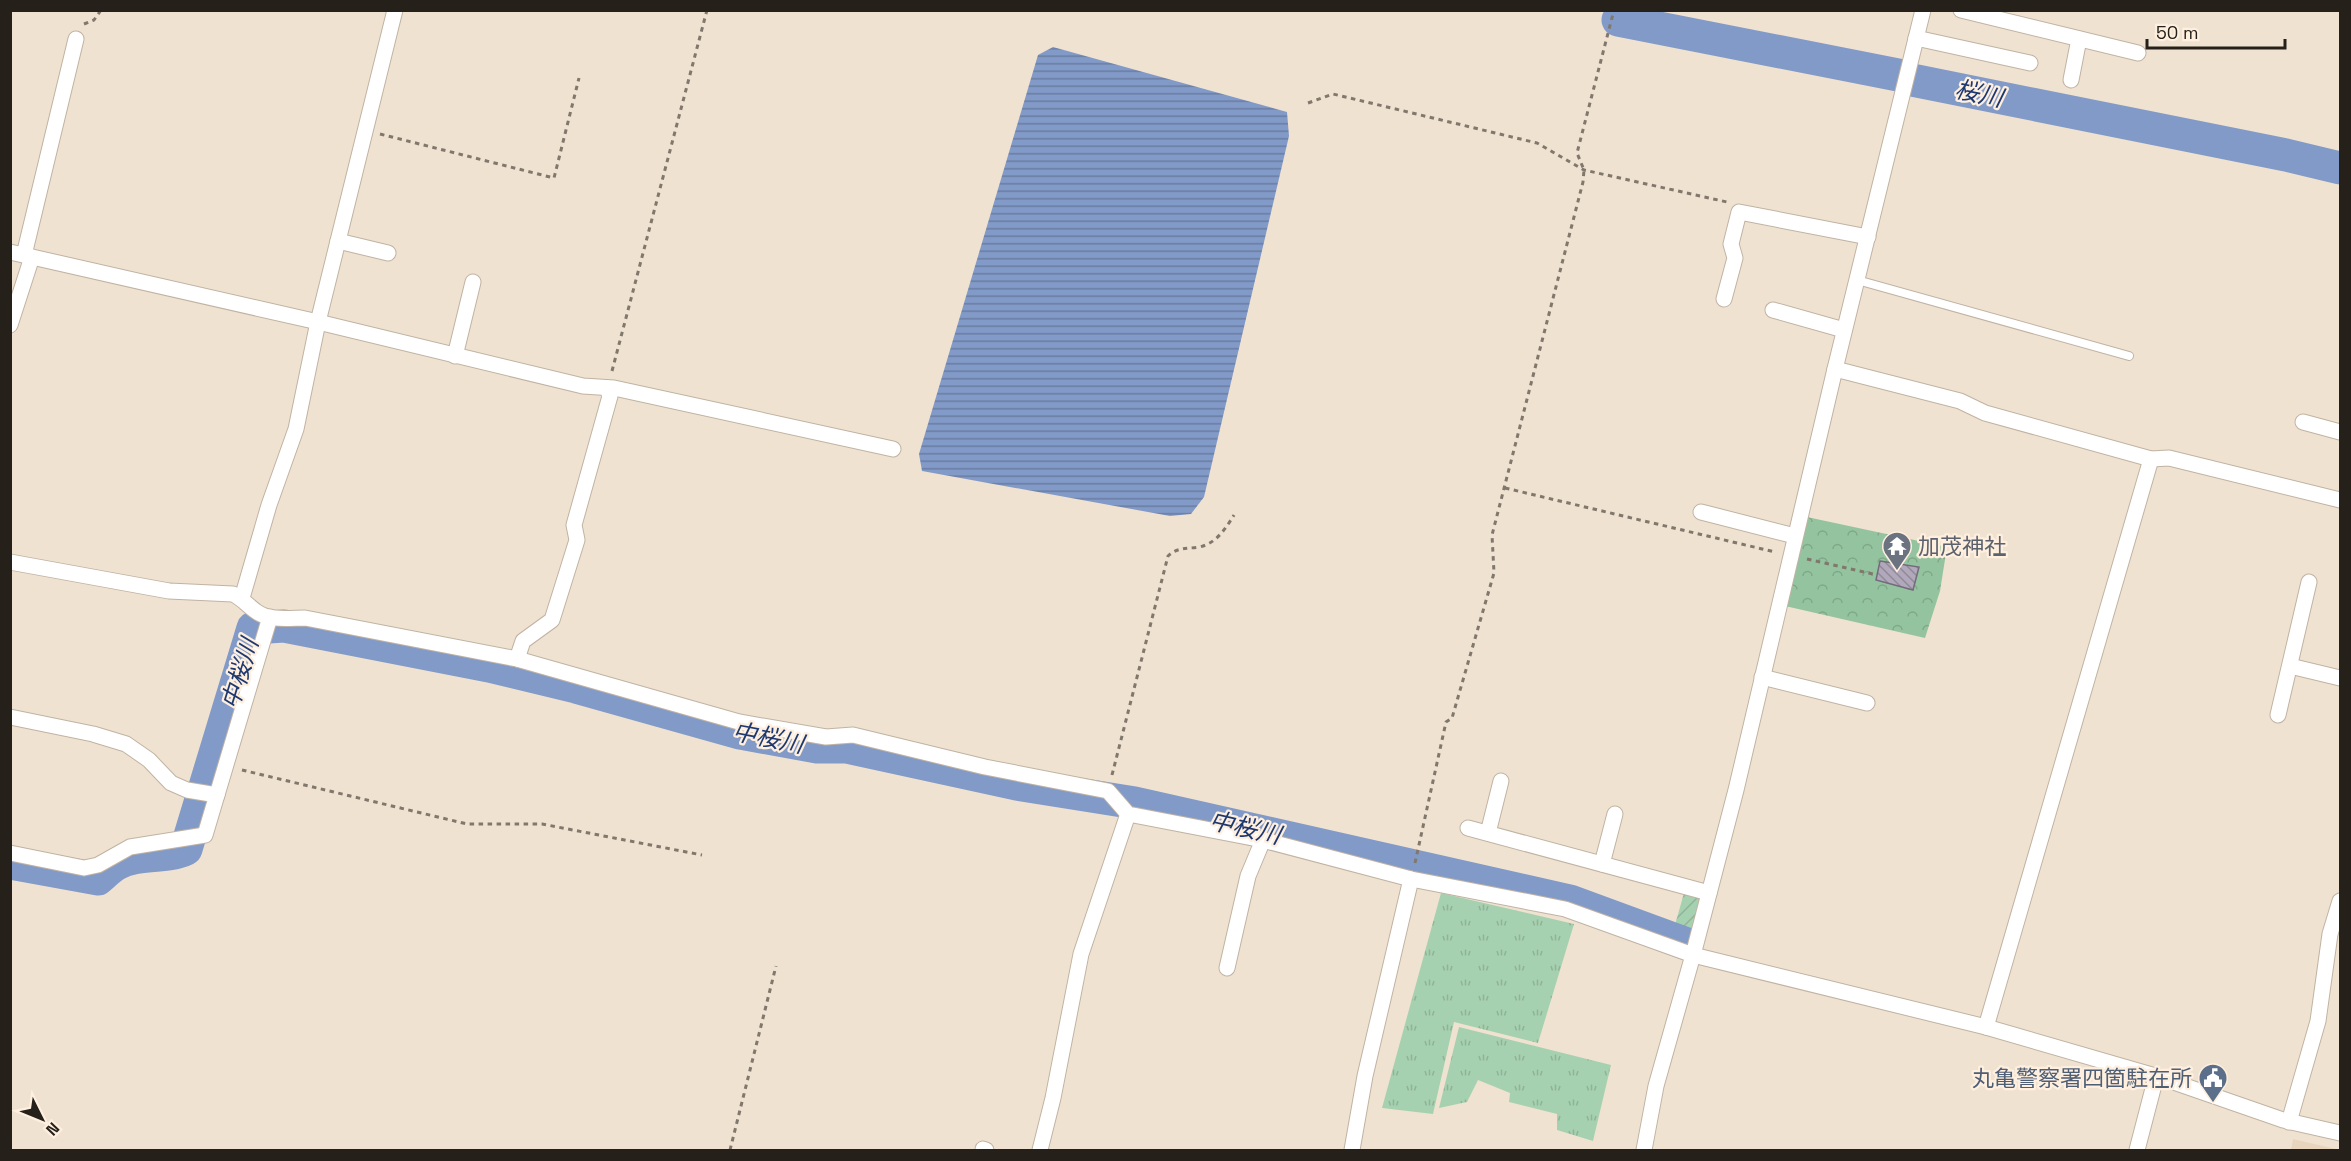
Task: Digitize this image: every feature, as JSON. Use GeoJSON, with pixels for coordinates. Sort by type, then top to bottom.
{"type":"FeatureCollection","features":[{"type":"Feature","properties":{"kind":"street"},"geometry":{"type":"LineString","coordinates":[[242,598],[269,505],[296,429],[318,322],[395,10]]}},
{"type":"Feature","properties":{"kind":"street"},"geometry":{"type":"LineString","coordinates":[[1644,1150],[1656,1086],[1709,893],[1923,10]]}},
{"type":"Feature","properties":{"kind":"street"},"geometry":{"type":"LineString","coordinates":[[1961,10],[2138,53]]}},
{"type":"Feature","properties":{"kind":"street"},"geometry":{"type":"LineString","coordinates":[[1916,38],[2030,63]]}},
{"type":"Feature","properties":{"kind":"street"},"geometry":{"type":"LineString","coordinates":[[10,325],[22,255],[76,39]]}},
{"type":"Feature","properties":{"kind":"street"},"geometry":{"type":"LineString","coordinates":[[2070,80],[2079,39]]}},
{"type":"Feature","properties":{"kind":"street"},"geometry":{"type":"LineString","coordinates":[[1724,299],[1735,258],[1731,244],[1739,212],[1868,237]]}},
{"type":"Feature","properties":{"kind":"street"},"geometry":{"type":"LineString","coordinates":[[338,241],[388,253]]}},
{"type":"Feature","properties":{"kind":"street"},"geometry":{"type":"LineString","coordinates":[[22,255],[318,322],[583,386],[607,388],[893,449]]}},
{"type":"Feature","properties":{"kind":"street"},"geometry":{"type":"LineString","coordinates":[[455,356],[473,282]]}},
{"type":"Feature","properties":{"kind":"street"},"geometry":{"type":"LineString","coordinates":[[1773,310],[1844,330]]}},
{"type":"Feature","properties":{"kind":"street"},"geometry":{"type":"LineString","coordinates":[[1835,369],[1960,401],[1985,413],[2151,459],[2169,458],[2340,500]]}},
{"type":"Feature","properties":{"kind":"street"},"geometry":{"type":"LineString","coordinates":[[518,659],[524,641],[552,620],[577,540],[574,525],[610,396],[607,388]]}},
{"type":"Feature","properties":{"kind":"street"},"geometry":{"type":"LineString","coordinates":[[2303,422],[2340,432]]}},
{"type":"Feature","properties":{"kind":"street"},"geometry":{"type":"LineString","coordinates":[[1986,1027],[2151,459]]}},
{"type":"Feature","properties":{"kind":"street"},"geometry":{"type":"LineString","coordinates":[[1701,512],[1795,537]]}},
{"type":"Feature","properties":{"kind":"street"},"geometry":{"type":"LineString","coordinates":[[10,562],[169,591],[233,594],[242,598],[268,624]]}},
{"type":"Feature","properties":{"kind":"street"},"geometry":{"type":"LineString","coordinates":[[2278,715],[2309,582]]}},
{"type":"Feature","properties":{"kind":"street"},"geometry":{"type":"LineString","coordinates":[[268,624],[305,618],[518,659],[739,722],[826,737],[853,735],[1110,794],[1126,812],[1263,840],[1412,879],[1564,909],[1693,955],[1986,1027],[2156,1077],[2289,1122],[2340,1133]]}},
{"type":"Feature","properties":{"kind":"street"},"geometry":{"type":"LineString","coordinates":[[10,853],[84,868],[98,864],[130,847],[205,835],[210,793],[226,766],[268,624]]}},
{"type":"Feature","properties":{"kind":"street"},"geometry":{"type":"LineString","coordinates":[[2290,666],[2340,678]]}},
{"type":"Feature","properties":{"kind":"street"},"geometry":{"type":"LineString","coordinates":[[1762,677],[1867,703]]}},
{"type":"Feature","properties":{"kind":"street"},"geometry":{"type":"LineString","coordinates":[[10,717],[93,734],[126,744],[148,760],[171,783],[187,790],[210,793]]}},
{"type":"Feature","properties":{"kind":"street"},"geometry":{"type":"LineString","coordinates":[[1488,833],[1501,781]]}},
{"type":"Feature","properties":{"kind":"street"},"geometry":{"type":"LineString","coordinates":[[1040,1150],[1053,1098],[1081,954],[1126,812]]}},
{"type":"Feature","properties":{"kind":"street"},"geometry":{"type":"LineString","coordinates":[[1602,864],[1615,814]]}},
{"type":"Feature","properties":{"kind":"street"},"geometry":{"type":"LineString","coordinates":[[1468,828],[1709,893]]}},
{"type":"Feature","properties":{"kind":"street"},"geometry":{"type":"LineString","coordinates":[[1227,968],[1248,876],[1263,840]]}},
{"type":"Feature","properties":{"kind":"street"},"geometry":{"type":"LineString","coordinates":[[1352,1150],[1365,1076],[1412,879]]}},
{"type":"Feature","properties":{"kind":"street"},"geometry":{"type":"LineString","coordinates":[[2289,1122],[2319,1021],[2330,934],[2340,901]]}},
{"type":"Feature","properties":{"kind":"street"},"geometry":{"type":"LineString","coordinates":[[2137,1150],[2156,1077]]}},
{"type":"Feature","properties":{"kind":"lane"},"geometry":{"type":"LineString","coordinates":[[1857,280],[2129,356]]}},
{"type":"Feature","properties":{"kind":"path"},"geometry":{"type":"LineString","coordinates":[[76,39],[80,26],[93,20],[101,10]]}},
{"type":"Feature","properties":{"kind":"path"},"geometry":{"type":"LineString","coordinates":[[607,388],[707,10]]}},
{"type":"Feature","properties":{"kind":"path"},"geometry":{"type":"LineString","coordinates":[[1415,863],[1446,722],[1452,718],[1494,573],[1492,535],[1584,182],[1584,170],[1577,153],[1614,10]]}},
{"type":"Feature","properties":{"kind":"path"},"geometry":{"type":"LineString","coordinates":[[366,130],[554,178],[579,78]]}},
{"type":"Feature","properties":{"kind":"path"},"geometry":{"type":"LineString","coordinates":[[1308,103],[1333,94],[1537,143],[1584,170],[1731,203],[1739,212]]}},
{"type":"Feature","properties":{"kind":"path"},"geometry":{"type":"LineString","coordinates":[[1505,488],[1877,575]]}},
{"type":"Feature","properties":{"kind":"path"},"geometry":{"type":"LineString","coordinates":[[1110,794],[1167,556],[1173,551],[1201,547],[1214,540],[1225,530],[1234,515]]}},
{"type":"Feature","properties":{"kind":"path"},"geometry":{"type":"LineString","coordinates":[[226,766],[467,824],[542,824],[702,855]]}},
{"type":"Feature","properties":{"kind":"path"},"geometry":{"type":"LineString","coordinates":[[730,1150],[776,966]]}},
{"type":"Feature","properties":{"kind":"shaded area"},"geometry":{"type":"Polygon","coordinates":[[[2293,1139],[2340,1150],[2291,1150],[2293,1139]]]}},
{"type":"Feature","properties":{"kind":"green space"},"geometry":{"type":"Polygon","coordinates":[[[1807,517],[1947,547],[1940,591],[1925,638],[1785,606],[1807,517]]]}},
{"type":"Feature","properties":{"kind":"green space"},"geometry":{"type":"Polygon","coordinates":[[[1441,893],[1574,924],[1538,1043],[1454,1022],[1433,1114],[1382,1108],[1441,893]]]}},
{"type":"Feature","properties":{"kind":"green space"},"geometry":{"type":"Polygon","coordinates":[[[1684,893],[1704,898],[1692,938],[1673,932],[1684,893]]]}},
{"type":"Feature","properties":{"kind":"green space"},"geometry":{"type":"Polygon","coordinates":[[[1459,1027],[1611,1065],[1593,1141],[1557,1130],[1557,1114],[1509,1102],[1510,1093],[1478,1080],[1467,1102],[1439,1108],[1459,1027]]]}},
{"type":"Feature","properties":{"kind":"water"},"geometry":{"type":"Polygon","coordinates":[[[1053,47],[1287,112],[1289,136],[1204,497],[1191,514],[1170,516],[922,471],[919,454],[1038,55],[1053,47]]]}},
{"type":"Feature","properties":{"kind":"building","name":"加茂神社"},"geometry":{"type":"Polygon","coordinates":[[[1880,561],[1919,567],[1913,590],[1876,580],[1880,561]]]}},
{"type":"Feature","properties":{"kind":"waterway","name":"桜川"},"geometry":{"type":"LineString","coordinates":[[1618,20],[1898,75],[1912,80],[2286,155],[2340,168]]}},
{"type":"Feature","properties":{"kind":"waterway","name":"中桜川"},"geometry":{"type":"LineString","coordinates":[[10,863],[98,879],[125,860],[169,854],[186,849],[253,628],[284,626],[489,666],[576,687],[740,733],[817,747],[846,747],[1016,784],[1135,803],[1570,901],[1687,944]]}},
{"type":"Feature","properties":{"kind":"place","name":"加茂神社"},"geometry":{"type":"Point","coordinates":[1897,572]}},
{"type":"Feature","properties":{"kind":"place","name":"丸亀警察署四箇駐在所"},"geometry":{"type":"Point","coordinates":[2213,1104]}}]}
